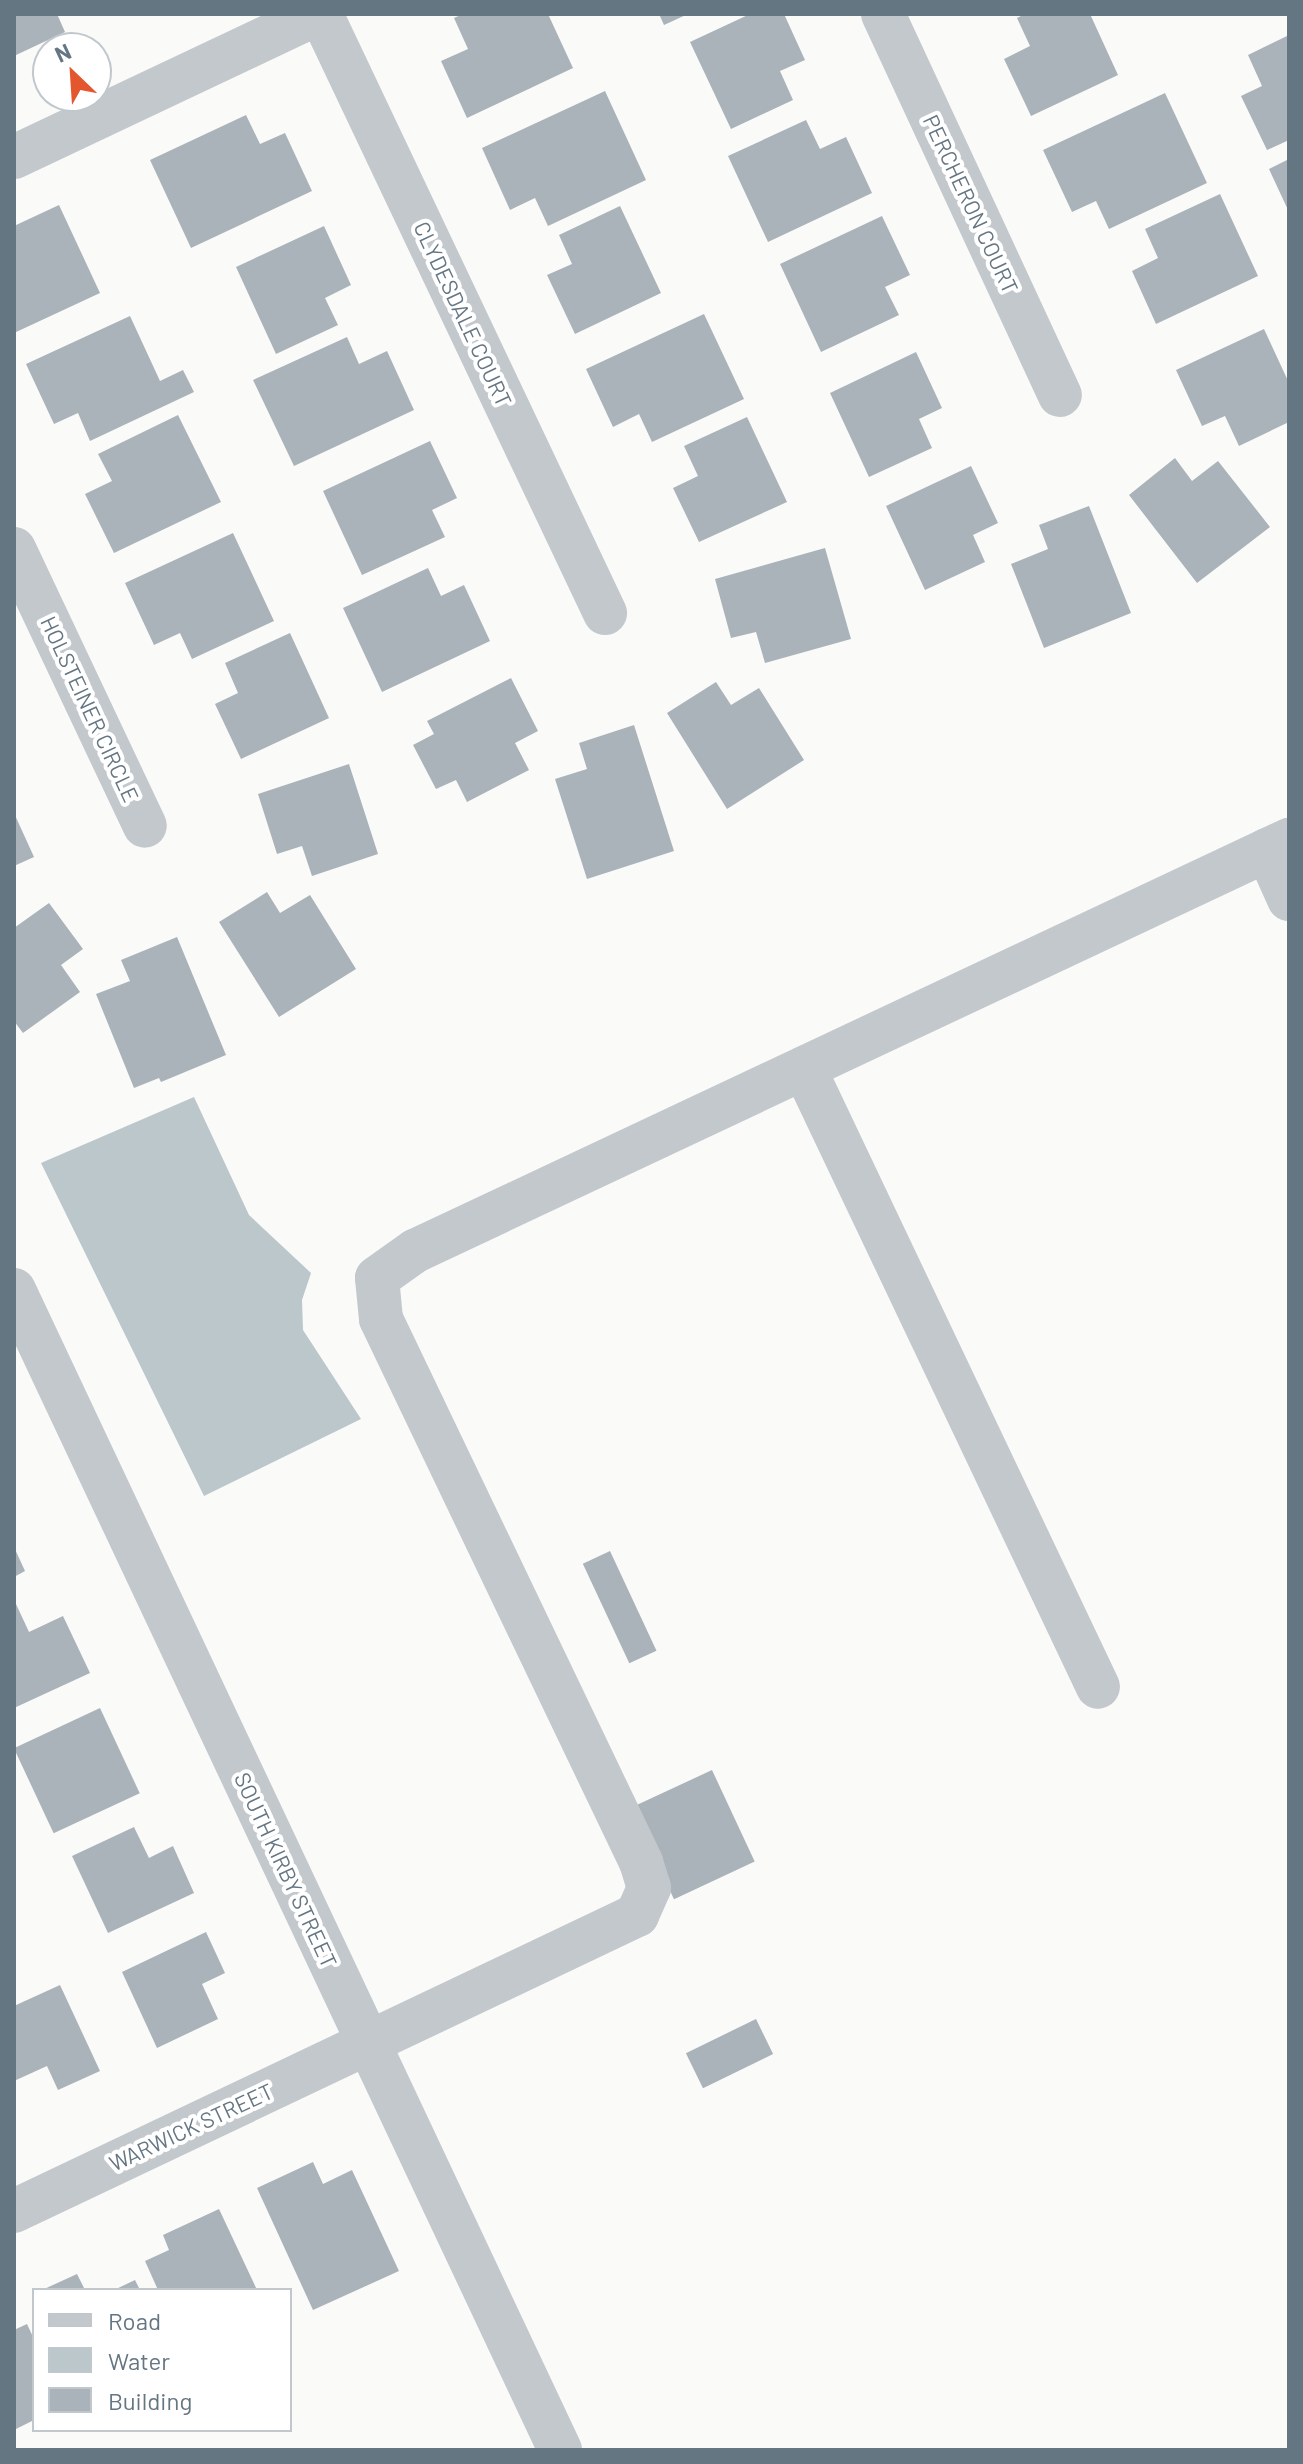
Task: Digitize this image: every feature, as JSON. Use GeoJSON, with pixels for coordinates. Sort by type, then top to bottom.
{"type":"FeatureCollection","features":[{"type":"Feature","properties":{"kind":"street"},"geometry":{"type":"LineString","coordinates":[[14,157],[319,14]]}},
{"type":"Feature","properties":{"kind":"street","name":"CLYDESDALE COURT"},"geometry":{"type":"LineString","coordinates":[[319,14],[605,613]]}},
{"type":"Feature","properties":{"kind":"street","name":"PERCHERON COURT"},"geometry":{"type":"LineString","coordinates":[[883,14],[1060,395]]}},
{"type":"Feature","properties":{"kind":"street","name":"HOLSTEINER CIRCLE"},"geometry":{"type":"LineString","coordinates":[[14,549],[145,826]]}},
{"type":"Feature","properties":{"kind":"street"},"geometry":{"type":"LineString","coordinates":[[1098,1687],[804,1068],[1278,845],[1289,899]]}},
{"type":"Feature","properties":{"kind":"street","name":"WARWICK STREET"},"geometry":{"type":"LineString","coordinates":[[14,2211],[637,1915],[649,1888],[641,1862],[381,1319],[377,1278],[415,1251],[804,1068]]}},
{"type":"Feature","properties":{"kind":"street","name":"SOUTH KIRBY STREET"},"geometry":{"type":"LineString","coordinates":[[14,1290],[560,2450]]}},
{"type":"Feature","properties":{"kind":"water"},"geometry":{"type":"Polygon","coordinates":[[[194,1097],[249,1215],[311,1273],[302,1300],[303,1330],[361,1419],[204,1496],[41,1163],[194,1097]]]}},
{"type":"Feature","properties":{"kind":"building"},"geometry":{"type":"Polygon","coordinates":[[[14,14],[57,14],[65,32],[32,32],[32,48],[14,56],[14,14]]]}},
{"type":"Feature","properties":{"kind":"building"},"geometry":{"type":"Polygon","coordinates":[[[463,14],[548,14],[573,68],[467,118],[441,61],[468,49],[454,18],[463,14]]]}},
{"type":"Feature","properties":{"kind":"building"},"geometry":{"type":"Polygon","coordinates":[[[659,14],[688,14],[664,25],[659,14]]]}},
{"type":"Feature","properties":{"kind":"building"},"geometry":{"type":"Polygon","coordinates":[[[750,14],[784,14],[805,60],[780,71],[793,100],[731,129],[690,42],[750,14]]]}},
{"type":"Feature","properties":{"kind":"building"},"geometry":{"type":"Polygon","coordinates":[[[1025,14],[1090,14],[1118,75],[1031,116],[1004,59],[1030,46],[1017,18],[1025,14]]]}},
{"type":"Feature","properties":{"kind":"building"},"geometry":{"type":"Polygon","coordinates":[[[1289,35],[1289,140],[1267,150],[1241,96],[1262,86],[1248,55],[1289,35]]]}},
{"type":"Feature","properties":{"kind":"building"},"geometry":{"type":"Polygon","coordinates":[[[605,91],[646,180],[548,226],[535,198],[510,210],[482,148],[605,91]]]}},
{"type":"Feature","properties":{"kind":"building"},"geometry":{"type":"Polygon","coordinates":[[[1165,93],[1207,183],[1109,229],[1096,201],[1072,212],[1043,150],[1165,93]]]}},
{"type":"Feature","properties":{"kind":"building"},"geometry":{"type":"Polygon","coordinates":[[[246,115],[260,144],[285,133],[312,191],[191,248],[150,160],[246,115]]]}},
{"type":"Feature","properties":{"kind":"building"},"geometry":{"type":"Polygon","coordinates":[[[806,120],[820,149],[846,137],[872,193],[768,242],[728,156],[806,120]]]}},
{"type":"Feature","properties":{"kind":"building"},"geometry":{"type":"Polygon","coordinates":[[[1289,159],[1289,212],[1269,169],[1289,159]]]}},
{"type":"Feature","properties":{"kind":"building"},"geometry":{"type":"Polygon","coordinates":[[[1220,194],[1258,276],[1156,324],[1132,271],[1158,258],[1145,229],[1220,194]]]}},
{"type":"Feature","properties":{"kind":"building"},"geometry":{"type":"Polygon","coordinates":[[[59,205],[100,293],[14,333],[14,226],[59,205]]]}},
{"type":"Feature","properties":{"kind":"building"},"geometry":{"type":"Polygon","coordinates":[[[620,206],[661,293],[575,334],[547,275],[572,264],[559,235],[620,206]]]}},
{"type":"Feature","properties":{"kind":"building"},"geometry":{"type":"Polygon","coordinates":[[[882,216],[910,275],[885,287],[899,315],[821,352],[780,264],[882,216]]]}},
{"type":"Feature","properties":{"kind":"building"},"geometry":{"type":"Polygon","coordinates":[[[324,226],[351,285],[325,298],[338,325],[276,354],[236,267],[324,226]]]}},
{"type":"Feature","properties":{"kind":"building"},"geometry":{"type":"Polygon","coordinates":[[[704,314],[744,399],[652,442],[639,414],[613,427],[586,369],[704,314]]]}},
{"type":"Feature","properties":{"kind":"building"},"geometry":{"type":"Polygon","coordinates":[[[130,316],[160,381],[183,370],[194,392],[90,441],[78,413],[54,424],[26,364],[130,316]]]}},
{"type":"Feature","properties":{"kind":"building"},"geometry":{"type":"Polygon","coordinates":[[[1264,329],[1289,383],[1289,422],[1239,446],[1225,416],[1202,426],[1176,370],[1264,329]]]}},
{"type":"Feature","properties":{"kind":"building"},"geometry":{"type":"Polygon","coordinates":[[[347,337],[359,364],[387,351],[414,410],[294,466],[253,380],[347,337]]]}},
{"type":"Feature","properties":{"kind":"building"},"geometry":{"type":"Polygon","coordinates":[[[916,352],[942,408],[919,419],[932,448],[869,477],[830,393],[916,352]]]}},
{"type":"Feature","properties":{"kind":"building"},"geometry":{"type":"Polygon","coordinates":[[[178,415],[221,502],[114,553],[85,494],[112,481],[98,454],[178,415]]]}},
{"type":"Feature","properties":{"kind":"building"},"geometry":{"type":"Polygon","coordinates":[[[747,417],[787,502],[699,542],[673,488],[698,476],[684,446],[747,417]]]}},
{"type":"Feature","properties":{"kind":"building"},"geometry":{"type":"Polygon","coordinates":[[[430,441],[457,498],[432,510],[445,537],[362,575],[323,491],[430,441]]]}},
{"type":"Feature","properties":{"kind":"building"},"geometry":{"type":"Polygon","coordinates":[[[1175,458],[1192,481],[1218,461],[1270,527],[1197,583],[1129,495],[1175,458]]]}},
{"type":"Feature","properties":{"kind":"building"},"geometry":{"type":"Polygon","coordinates":[[[971,466],[998,523],[973,535],[985,562],[925,590],[886,506],[971,466]]]}},
{"type":"Feature","properties":{"kind":"building"},"geometry":{"type":"Polygon","coordinates":[[[1089,506],[1131,613],[1044,648],[1011,564],[1048,549],[1039,525],[1089,506]]]}},
{"type":"Feature","properties":{"kind":"building"},"geometry":{"type":"Polygon","coordinates":[[[233,533],[274,621],[192,659],[180,633],[154,645],[125,583],[233,533]]]}},
{"type":"Feature","properties":{"kind":"building"},"geometry":{"type":"Polygon","coordinates":[[[825,548],[851,639],[765,663],[756,632],[731,638],[715,579],[825,548]]]}},
{"type":"Feature","properties":{"kind":"building"},"geometry":{"type":"Polygon","coordinates":[[[428,568],[441,596],[464,585],[490,641],[382,692],[343,608],[428,568]]]}},
{"type":"Feature","properties":{"kind":"building"},"geometry":{"type":"Polygon","coordinates":[[[290,633],[329,718],[241,759],[215,704],[238,693],[225,663],[290,633]]]}},
{"type":"Feature","properties":{"kind":"building"},"geometry":{"type":"Polygon","coordinates":[[[511,678],[538,731],[515,743],[529,770],[467,802],[456,780],[436,789],[413,745],[434,734],[427,721],[511,678]]]}},
{"type":"Feature","properties":{"kind":"building"},"geometry":{"type":"Polygon","coordinates":[[[716,682],[731,705],[759,688],[804,760],[727,809],[667,713],[716,682]]]}},
{"type":"Feature","properties":{"kind":"building"},"geometry":{"type":"Polygon","coordinates":[[[634,725],[674,851],[587,879],[555,779],[587,769],[579,743],[634,725]]]}},
{"type":"Feature","properties":{"kind":"building"},"geometry":{"type":"Polygon","coordinates":[[[349,764],[378,854],[312,876],[302,846],[277,854],[258,794],[349,764]]]}},
{"type":"Feature","properties":{"kind":"building"},"geometry":{"type":"Polygon","coordinates":[[[14,813],[34,857],[14,866],[14,813]]]}},
{"type":"Feature","properties":{"kind":"building"},"geometry":{"type":"Polygon","coordinates":[[[267,892],[280,913],[310,895],[356,969],[279,1017],[219,922],[267,892]]]}},
{"type":"Feature","properties":{"kind":"building"},"geometry":{"type":"Polygon","coordinates":[[[49,903],[83,949],[61,965],[80,992],[23,1033],[14,1021],[14,928],[49,903]]]}},
{"type":"Feature","properties":{"kind":"building"},"geometry":{"type":"Polygon","coordinates":[[[177,937],[226,1055],[161,1082],[159,1078],[134,1088],[96,994],[130,981],[121,960],[177,937]]]}},
{"type":"Feature","properties":{"kind":"building"},"geometry":{"type":"Polygon","coordinates":[[[14,1547],[25,1571],[14,1577],[14,1547]]]}},
{"type":"Feature","properties":{"kind":"building"},"geometry":{"type":"Polygon","coordinates":[[[610,1551],[656,1651],[629,1663],[583,1564],[610,1551]]]}},
{"type":"Feature","properties":{"kind":"building"},"geometry":{"type":"Polygon","coordinates":[[[16,1604],[29,1632],[63,1616],[90,1673],[14,1708],[16,1604]]]}},
{"type":"Feature","properties":{"kind":"building"},"geometry":{"type":"Polygon","coordinates":[[[100,1708],[140,1793],[54,1833],[14,1748],[100,1708]]]}},
{"type":"Feature","properties":{"kind":"building"},"geometry":{"type":"Polygon","coordinates":[[[712,1770],[755,1862],[674,1899],[631,1808],[712,1770]]]}},
{"type":"Feature","properties":{"kind":"building"},"geometry":{"type":"Polygon","coordinates":[[[134,1827],[149,1858],[173,1846],[194,1893],[108,1933],[72,1856],[134,1827]]]}},
{"type":"Feature","properties":{"kind":"building"},"geometry":{"type":"Polygon","coordinates":[[[206,1932],[225,1973],[202,1984],[218,2019],[157,2048],[122,1972],[206,1932]]]}},
{"type":"Feature","properties":{"kind":"building"},"geometry":{"type":"Polygon","coordinates":[[[60,1985],[100,2071],[58,2090],[47,2066],[14,2081],[14,2006],[60,1985]]]}},
{"type":"Feature","properties":{"kind":"building"},"geometry":{"type":"Polygon","coordinates":[[[756,2019],[773,2054],[703,2088],[686,2053],[756,2019]]]}},
{"type":"Feature","properties":{"kind":"building"},"geometry":{"type":"Polygon","coordinates":[[[313,2162],[323,2184],[352,2170],[399,2271],[313,2310],[257,2188],[313,2162]]]}},
{"type":"Feature","properties":{"kind":"building"},"geometry":{"type":"Polygon","coordinates":[[[219,2209],[256,2288],[157,2288],[145,2261],[169,2250],[163,2235],[219,2209]]]}},
{"type":"Feature","properties":{"kind":"building"},"geometry":{"type":"Polygon","coordinates":[[[77,2274],[84,2288],[46,2288],[77,2274]]]}},
{"type":"Feature","properties":{"kind":"building"},"geometry":{"type":"Polygon","coordinates":[[[135,2280],[139,2288],[118,2288],[135,2280]]]}},
{"type":"Feature","properties":{"kind":"building"},"geometry":{"type":"Polygon","coordinates":[[[27,2324],[32,2335],[32,2421],[14,2430],[14,2330],[27,2324]]]}}]}
